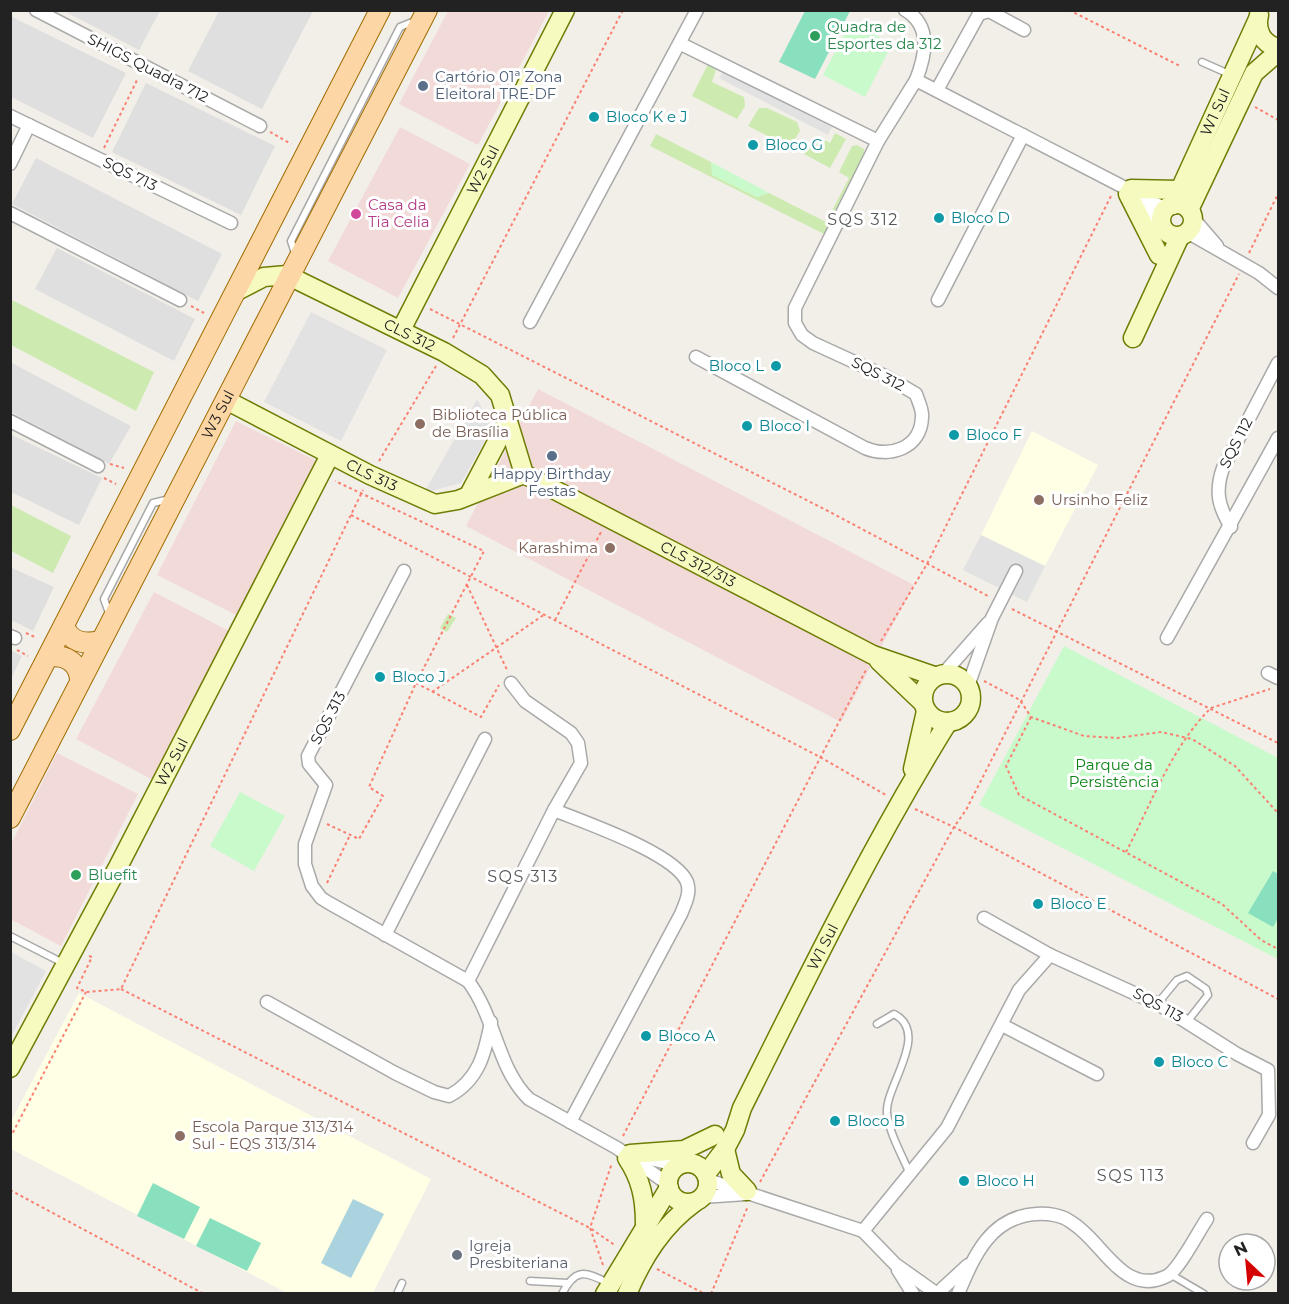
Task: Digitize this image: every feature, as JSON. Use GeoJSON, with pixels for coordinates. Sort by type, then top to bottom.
{"type":"FeatureCollection","features":[{"type":"Feature","properties":{"kind":"main road","name":"W3 Sul"},"geometry":{"type":"LineString","coordinates":[[10,818],[426,14]]}},
{"type":"Feature","properties":{"kind":"main road"},"geometry":{"type":"LineString","coordinates":[[10,730],[307,152],[374,16]]}},
{"type":"Feature","properties":{"kind":"main road"},"geometry":{"type":"LineString","coordinates":[[64,626],[67,635],[73,639],[92,643],[100,641]]}},
{"type":"Feature","properties":{"kind":"main road"},"geometry":{"type":"LineString","coordinates":[[48,657],[61,656],[72,662],[79,673],[80,680]]}},
{"type":"Feature","properties":{"kind":"street","name":"SHIGS Quadra 712"},"geometry":{"type":"LineString","coordinates":[[36,10],[260,126]]}},
{"type":"Feature","properties":{"kind":"street","name":"W2 Sul"},"geometry":{"type":"LineString","coordinates":[[401,330],[565,10]]}},
{"type":"Feature","properties":{"kind":"street"},"geometry":{"type":"LineString","coordinates":[[530,322],[681,44],[697,10]]}},
{"type":"Feature","properties":{"kind":"street","name":"SQS 312"},"geometry":{"type":"LineString","coordinates":[[696,357],[876,453],[899,451],[911,443],[920,429],[923,416],[916,394],[887,377],[813,343],[802,335],[795,323],[795,308],[878,141],[916,80],[926,55],[925,39],[918,24],[905,10]]}},
{"type":"Feature","properties":{"kind":"street"},"geometry":{"type":"LineString","coordinates":[[937,90],[979,14],[988,11],[1024,30]]}},
{"type":"Feature","properties":{"kind":"street"},"geometry":{"type":"LineString","coordinates":[[1259,15],[1261,36],[1278,50]]}},
{"type":"Feature","properties":{"kind":"street","name":"W1 Sul"},"geometry":{"type":"LineString","coordinates":[[1133,338],[1158,282],[1177,217],[1259,15]]}},
{"type":"Feature","properties":{"kind":"street"},"geometry":{"type":"LineString","coordinates":[[681,44],[878,141]]}},
{"type":"Feature","properties":{"kind":"street","name":"W1 Sul"},"geometry":{"type":"LineString","coordinates":[[1158,282],[1159,255],[1177,217],[1254,73],[1278,50]]}},
{"type":"Feature","properties":{"kind":"street"},"geometry":{"type":"LineString","coordinates":[[916,80],[1177,217],[1222,251],[1278,288]]}},
{"type":"Feature","properties":{"kind":"street","name":"SQS 713"},"geometry":{"type":"LineString","coordinates":[[10,116],[231,223]]}},
{"type":"Feature","properties":{"kind":"street"},"geometry":{"type":"LineString","coordinates":[[10,164],[29,125]]}},
{"type":"Feature","properties":{"kind":"street"},"geometry":{"type":"LineString","coordinates":[[938,300],[1023,135]]}},
{"type":"Feature","properties":{"kind":"street"},"geometry":{"type":"LineString","coordinates":[[1125,189],[1177,217]]}},
{"type":"Feature","properties":{"kind":"street"},"geometry":{"type":"LineString","coordinates":[[1125,189],[1159,255]]}},
{"type":"Feature","properties":{"kind":"street"},"geometry":{"type":"LineString","coordinates":[[10,213],[180,300]]}},
{"type":"Feature","properties":{"kind":"street"},"geometry":{"type":"LineString","coordinates":[[235,292],[271,275],[295,269]]}},
{"type":"Feature","properties":{"kind":"street","name":"CLS 312"},"geometry":{"type":"LineString","coordinates":[[295,269],[482,375],[500,395],[524,474]]}},
{"type":"Feature","properties":{"kind":"street","name":"SQS 112"},"geometry":{"type":"LineString","coordinates":[[1231,527],[1217,497],[1218,483],[1223,468],[1278,363]]}},
{"type":"Feature","properties":{"kind":"street","name":"CLS 313"},"geometry":{"type":"LineString","coordinates":[[226,400],[370,476],[435,504],[469,495],[524,474]]}},
{"type":"Feature","properties":{"kind":"street"},"geometry":{"type":"LineString","coordinates":[[10,421],[98,465]]}},
{"type":"Feature","properties":{"kind":"street"},"geometry":{"type":"LineString","coordinates":[[469,495],[508,421]]}},
{"type":"Feature","properties":{"kind":"street"},"geometry":{"type":"LineString","coordinates":[[1167,638],[1231,527],[1278,438]]}},
{"type":"Feature","properties":{"kind":"street","name":"W2 Sul"},"geometry":{"type":"LineString","coordinates":[[10,1068],[70,957],[330,455]]}},
{"type":"Feature","properties":{"kind":"street","name":"CLS 312/313"},"geometry":{"type":"LineString","coordinates":[[524,474],[873,655],[939,675]]}},
{"type":"Feature","properties":{"kind":"street"},"geometry":{"type":"LineString","coordinates":[[992,618],[922,692],[924,707],[940,721],[948,722],[965,713],[971,695],[970,681],[992,618],[1016,571]]}},
{"type":"Feature","properties":{"kind":"street","name":"SQS 313"},"geometry":{"type":"LineString","coordinates":[[320,897],[306,874],[305,844],[326,785],[309,764],[308,756],[404,572]]}},
{"type":"Feature","properties":{"kind":"street","name":"CLS 312/313"},"geometry":{"type":"LineString","coordinates":[[873,655],[924,707]]}},
{"type":"Feature","properties":{"kind":"street"},"geometry":{"type":"LineString","coordinates":[[939,675],[954,674],[970,681]]}},
{"type":"Feature","properties":{"kind":"street"},"geometry":{"type":"LineString","coordinates":[[468,981],[554,810],[581,762],[578,743],[571,733],[525,701],[511,683]]}},
{"type":"Feature","properties":{"kind":"street","name":"W1 Sul"},"geometry":{"type":"LineString","coordinates":[[909,786],[924,707]]}},
{"type":"Feature","properties":{"kind":"street","name":"W1 Sul"},"geometry":{"type":"LineString","coordinates":[[608,1289],[669,1222],[742,1108],[823,945],[909,786],[948,722]]}},
{"type":"Feature","properties":{"kind":"street"},"geometry":{"type":"LineString","coordinates":[[385,935],[485,739]]}},
{"type":"Feature","properties":{"kind":"street"},"geometry":{"type":"LineString","coordinates":[[554,810],[629,840],[681,873],[688,888],[681,914],[570,1122]]}},
{"type":"Feature","properties":{"kind":"street"},"geometry":{"type":"LineString","coordinates":[[320,897],[468,981],[478,994],[491,1021],[517,1088],[529,1099],[624,1153],[669,1186],[674,1197],[684,1203],[697,1180]]}},
{"type":"Feature","properties":{"kind":"street","name":"SQS 113"},"geometry":{"type":"LineString","coordinates":[[984,918],[1050,955],[1158,1004],[1237,1054],[1273,1072],[1269,1115],[1253,1143]]}},
{"type":"Feature","properties":{"kind":"street"},"geometry":{"type":"LineString","coordinates":[[863,1231],[948,1128],[1018,990],[1050,955]]}},
{"type":"Feature","properties":{"kind":"street"},"geometry":{"type":"LineString","coordinates":[[267,1002],[395,1073],[434,1092],[449,1096],[465,1086],[481,1065],[491,1021]]}},
{"type":"Feature","properties":{"kind":"street"},"geometry":{"type":"LineString","coordinates":[[1002,1025],[1097,1074]]}},
{"type":"Feature","properties":{"kind":"street"},"geometry":{"type":"LineString","coordinates":[[624,1153],[684,1150],[720,1142],[731,1174],[750,1193]]}},
{"type":"Feature","properties":{"kind":"street"},"geometry":{"type":"LineString","coordinates":[[624,1153],[697,1180],[750,1193],[863,1231],[895,1264],[913,1293]]}},
{"type":"Feature","properties":{"kind":"street"},"geometry":{"type":"LineString","coordinates":[[624,1153],[640,1181],[645,1201],[645,1226]]}},
{"type":"Feature","properties":{"kind":"street","name":"W1 Sul"},"geometry":{"type":"LineString","coordinates":[[627,1293],[645,1226],[669,1186],[671,1174],[697,1180]]}},
{"type":"Feature","properties":{"kind":"street"},"geometry":{"type":"LineString","coordinates":[[697,1180],[750,1193]]}},
{"type":"Feature","properties":{"kind":"street"},"geometry":{"type":"LineString","coordinates":[[958,1293],[985,1239],[1001,1224],[1023,1215],[1047,1213],[1071,1221],[1121,1272],[1137,1280],[1153,1282],[1170,1274],[1207,1220]]}},
{"type":"Feature","properties":{"kind":"street"},"geometry":{"type":"LineString","coordinates":[[895,1264],[940,1292],[972,1263]]}},
{"type":"Feature","properties":{"kind":"lane"},"geometry":{"type":"LineString","coordinates":[[1202,62],[1233,76]]}},
{"type":"Feature","properties":{"kind":"lane"},"geometry":{"type":"LineString","coordinates":[[10,936],[70,957]]}},
{"type":"Feature","properties":{"kind":"lane"},"geometry":{"type":"LineString","coordinates":[[1158,1004],[1178,980],[1187,976],[1206,989],[1208,995],[1187,1022]]}},
{"type":"Feature","properties":{"kind":"lane"},"geometry":{"type":"LineString","coordinates":[[877,1024],[894,1014],[900,1017],[906,1029],[908,1051],[890,1093],[888,1115],[910,1175]]}},
{"type":"Feature","properties":{"kind":"lane"},"geometry":{"type":"LineString","coordinates":[[530,1281],[568,1282],[582,1274],[591,1275],[608,1289]]}},
{"type":"Feature","properties":{"kind":"lane"},"geometry":{"type":"LineString","coordinates":[[1170,1274],[1204,1293]]}},
{"type":"Feature","properties":{"kind":"lane"},"geometry":{"type":"LineString","coordinates":[[562,1293],[568,1282]]}},
{"type":"Feature","properties":{"kind":"lane"},"geometry":{"type":"LineString","coordinates":[[397,1293],[402,1283]]}},
{"type":"Feature","properties":{"kind":"path"},"geometry":{"type":"LineString","coordinates":[[121,989],[370,476],[462,326],[623,10]]}},
{"type":"Feature","properties":{"kind":"path"},"geometry":{"type":"LineString","coordinates":[[1069,10],[1180,66]]}},
{"type":"Feature","properties":{"kind":"path"},"geometry":{"type":"LineString","coordinates":[[99,159],[144,66]]}},
{"type":"Feature","properties":{"kind":"path"},"geometry":{"type":"LineString","coordinates":[[1241,99],[1278,120]]}},
{"type":"Feature","properties":{"kind":"path"},"geometry":{"type":"LineString","coordinates":[[260,126],[307,152]]}},
{"type":"Feature","properties":{"kind":"path"},"geometry":{"type":"LineString","coordinates":[[608,1289],[590,1228],[624,1153],[873,655],[927,564],[1125,189]]}},
{"type":"Feature","properties":{"kind":"path"},"geometry":{"type":"LineString","coordinates":[[711,1293],[750,1193],[954,827],[966,810],[1278,194]]}},
{"type":"Feature","properties":{"kind":"path"},"geometry":{"type":"LineString","coordinates":[[180,300],[220,321]]}},
{"type":"Feature","properties":{"kind":"path"},"geometry":{"type":"LineString","coordinates":[[414,301],[1000,603],[1278,743]]}},
{"type":"Feature","properties":{"kind":"path"},"geometry":{"type":"LineString","coordinates":[[314,484],[324,488],[330,478],[484,551],[416,683],[369,787],[383,796],[359,839],[314,818]]}},
{"type":"Feature","properties":{"kind":"path"},"geometry":{"type":"LineString","coordinates":[[351,515],[820,757],[900,803],[954,827],[1278,999]]}},
{"type":"Feature","properties":{"kind":"path"},"geometry":{"type":"LineString","coordinates":[[555,620],[608,518]]}},
{"type":"Feature","properties":{"kind":"path"},"geometry":{"type":"LineString","coordinates":[[416,683],[481,717],[507,670],[467,583]]}},
{"type":"Feature","properties":{"kind":"path"},"geometry":{"type":"LineString","coordinates":[[432,692],[545,614]]}},
{"type":"Feature","properties":{"kind":"path"},"geometry":{"type":"LineString","coordinates":[[970,681],[1020,700],[1031,717],[1084,736],[1117,738],[1161,732],[1186,737],[1235,766],[1278,813]]}},
{"type":"Feature","properties":{"kind":"path"},"geometry":{"type":"LineString","coordinates":[[1126,852],[1186,737],[1211,708],[1278,686]]}},
{"type":"Feature","properties":{"kind":"path"},"geometry":{"type":"LineString","coordinates":[[1031,717],[1006,766],[1019,795],[1222,904],[1261,940],[1278,950]]}},
{"type":"Feature","properties":{"kind":"path"},"geometry":{"type":"LineString","coordinates":[[320,897],[351,835]]}},
{"type":"Feature","properties":{"kind":"path"},"geometry":{"type":"LineString","coordinates":[[70,957],[92,957],[77,988],[86,992],[121,989],[590,1228],[635,1258],[705,1293]]}},
{"type":"Feature","properties":{"kind":"path"},"geometry":{"type":"LineString","coordinates":[[10,1138],[86,992]]}},
{"type":"Feature","properties":{"kind":"path"},"geometry":{"type":"LineString","coordinates":[[10,1190],[204,1293]]}},
{"type":"Feature","properties":{"kind":"shaded area"},"geometry":{"type":"Polygon","coordinates":[[[64,11],[160,11],[139,50],[64,11]]]}},
{"type":"Feature","properties":{"kind":"shaded area"},"geometry":{"type":"Polygon","coordinates":[[[219,11],[313,11],[262,109],[188,71],[219,11]]]}},
{"type":"Feature","properties":{"kind":"shaded area"},"geometry":{"type":"Polygon","coordinates":[[[448,11],[549,11],[478,145],[399,104],[448,11]]]}},
{"type":"Feature","properties":{"kind":"shaded area"},"geometry":{"type":"Polygon","coordinates":[[[10,16],[126,73],[93,138],[11,97],[10,16]]]}},
{"type":"Feature","properties":{"kind":"shaded area"},"geometry":{"type":"Polygon","coordinates":[[[723,71],[832,127],[828,135],[719,78],[723,71]]]}},
{"type":"Feature","properties":{"kind":"shaded area"},"geometry":{"type":"Polygon","coordinates":[[[146,83],[275,146],[241,215],[112,152],[146,83]]]}},
{"type":"Feature","properties":{"kind":"shaded area"},"geometry":{"type":"Polygon","coordinates":[[[400,127],[470,164],[398,298],[328,261],[400,127]]]}},
{"type":"Feature","properties":{"kind":"shaded area"},"geometry":{"type":"Polygon","coordinates":[[[36,158],[222,254],[198,301],[12,204],[36,158]]]}},
{"type":"Feature","properties":{"kind":"shaded area"},"geometry":{"type":"Polygon","coordinates":[[[57,248],[195,319],[174,361],[35,289],[57,248]]]}},
{"type":"Feature","properties":{"kind":"shaded area"},"geometry":{"type":"Polygon","coordinates":[[[311,312],[387,350],[341,441],[264,402],[311,312]]]}},
{"type":"Feature","properties":{"kind":"shaded area"},"geometry":{"type":"Polygon","coordinates":[[[10,362],[131,426],[109,464],[11,412],[10,362]]]}},
{"type":"Feature","properties":{"kind":"shaded area"},"geometry":{"type":"Polygon","coordinates":[[[538,389],[914,585],[841,722],[466,526],[538,389]]]}},
{"type":"Feature","properties":{"kind":"shaded area"},"geometry":{"type":"Polygon","coordinates":[[[477,399],[492,428],[461,483],[424,493],[477,399]]]}},
{"type":"Feature","properties":{"kind":"shaded area"},"geometry":{"type":"Polygon","coordinates":[[[236,421],[317,461],[238,616],[157,575],[236,421]]]}},
{"type":"Feature","properties":{"kind":"shaded area","name":"Ursinho Feliz"},"geometry":{"type":"Polygon","coordinates":[[[1032,431],[1098,465],[1045,566],[981,535],[1032,431]]]}},
{"type":"Feature","properties":{"kind":"shaded area"},"geometry":{"type":"Polygon","coordinates":[[[10,434],[102,478],[79,525],[11,492],[10,434]]]}},
{"type":"Feature","properties":{"kind":"shaded area"},"geometry":{"type":"Polygon","coordinates":[[[981,535],[1045,566],[1027,602],[963,570],[981,535]]]}},
{"type":"Feature","properties":{"kind":"shaded area"},"geometry":{"type":"Polygon","coordinates":[[[10,567],[54,587],[33,631],[11,620],[10,567]]]}},
{"type":"Feature","properties":{"kind":"shaded area"},"geometry":{"type":"Polygon","coordinates":[[[154,592],[231,632],[153,780],[76,739],[154,592]]]}},
{"type":"Feature","properties":{"kind":"shaded area"},"geometry":{"type":"Polygon","coordinates":[[[11,650],[22,656],[11,679],[11,650]]]}},
{"type":"Feature","properties":{"kind":"shaded area"},"geometry":{"type":"Polygon","coordinates":[[[57,753],[138,794],[61,946],[10,919],[11,844],[57,753]]]}},
{"type":"Feature","properties":{"kind":"shaded area"},"geometry":{"type":"Polygon","coordinates":[[[11,952],[46,971],[11,1037],[11,952]]]}},
{"type":"Feature","properties":{"kind":"shaded area","name":"Escola Parque 313/314 Sul - EQS 313/314"},"geometry":{"type":"Polygon","coordinates":[[[79,993],[431,1179],[373,1293],[287,1293],[11,1149],[10,1123],[79,993]]]}},
{"type":"Feature","properties":{"kind":"green space","name":"Quadra de Esportes da 312"},"geometry":{"type":"Polygon","coordinates":[[[805,11],[850,11],[815,79],[779,62],[805,11]]]}},
{"type":"Feature","properties":{"kind":"green space"},"geometry":{"type":"Polygon","coordinates":[[[851,22],[892,44],[865,97],[823,75],[851,22]]]}},
{"type":"Feature","properties":{"kind":"green space"},"geometry":{"type":"Polygon","coordinates":[[[708,64],[716,70],[712,82],[744,97],[745,106],[737,119],[692,96],[708,64]]]}},
{"type":"Feature","properties":{"kind":"green space"},"geometry":{"type":"Polygon","coordinates":[[[759,108],[767,108],[797,122],[800,131],[790,147],[748,126],[759,108]]]}},
{"type":"Feature","properties":{"kind":"green space"},"geometry":{"type":"Polygon","coordinates":[[[835,133],[846,139],[830,168],[804,154],[817,136],[830,143],[835,133]]]}},
{"type":"Feature","properties":{"kind":"green space"},"geometry":{"type":"Polygon","coordinates":[[[656,134],[711,162],[713,175],[757,197],[769,193],[826,222],[849,178],[839,172],[852,146],[857,145],[864,149],[864,157],[826,235],[650,146],[656,134]]]}},
{"type":"Feature","properties":{"kind":"green space"},"geometry":{"type":"Polygon","coordinates":[[[711,162],[769,193],[757,197],[712,175],[711,162]]]}},
{"type":"Feature","properties":{"kind":"green space"},"geometry":{"type":"Polygon","coordinates":[[[10,299],[154,372],[136,411],[11,345],[10,299]]]}},
{"type":"Feature","properties":{"kind":"green space"},"geometry":{"type":"Polygon","coordinates":[[[11,505],[71,536],[53,573],[11,551],[11,505]]]}},
{"type":"Feature","properties":{"kind":"green space"},"geometry":{"type":"Polygon","coordinates":[[[448,614],[456,618],[447,632],[440,628],[448,614]]]}},
{"type":"Feature","properties":{"kind":"green space","name":"Parque da Persistência"},"geometry":{"type":"Polygon","coordinates":[[[1064,646],[1278,758],[1278,959],[979,805],[1064,646]]]}},
{"type":"Feature","properties":{"kind":"green space"},"geometry":{"type":"Polygon","coordinates":[[[240,792],[285,816],[254,871],[210,846],[240,792]]]}},
{"type":"Feature","properties":{"kind":"green space"},"geometry":{"type":"Polygon","coordinates":[[[1273,871],[1278,874],[1278,918],[1273,927],[1248,913],[1273,871]]]}},
{"type":"Feature","properties":{"kind":"green space"},"geometry":{"type":"Polygon","coordinates":[[[153,1183],[200,1207],[184,1239],[137,1216],[153,1183]]]}},
{"type":"Feature","properties":{"kind":"green space"},"geometry":{"type":"Polygon","coordinates":[[[210,1218],[261,1243],[247,1271],[196,1246],[210,1218]]]}},
{"type":"Feature","properties":{"kind":"water"},"geometry":{"type":"Polygon","coordinates":[[[353,1199],[384,1214],[351,1278],[321,1263],[353,1199]]]}},
{"type":"Feature","properties":{"kind":"place","name":"Quadra de Esportes da 312"},"geometry":{"type":"Point","coordinates":[815,36]}},
{"type":"Feature","properties":{"kind":"place","name":"Cartório 01ª Zona Eleitoral TRE-DF"},"geometry":{"type":"Point","coordinates":[423,86]}},
{"type":"Feature","properties":{"kind":"place","name":"Bloco K e J"},"geometry":{"type":"Point","coordinates":[594,117]}},
{"type":"Feature","properties":{"kind":"place","name":"Bloco G"},"geometry":{"type":"Point","coordinates":[753,145]}},
{"type":"Feature","properties":{"kind":"place","name":"Casa da Tia Celia"},"geometry":{"type":"Point","coordinates":[356,214]}},
{"type":"Feature","properties":{"kind":"place","name":"Bloco D"},"geometry":{"type":"Point","coordinates":[939,218]}},
{"type":"Feature","properties":{"kind":"place","name":"Bloco L"},"geometry":{"type":"Point","coordinates":[776,366]}},
{"type":"Feature","properties":{"kind":"place","name":"Biblioteca Pública de Brasília"},"geometry":{"type":"Point","coordinates":[420,424]}},
{"type":"Feature","properties":{"kind":"place","name":"Bloco I"},"geometry":{"type":"Point","coordinates":[747,426]}},
{"type":"Feature","properties":{"kind":"place","name":"Bloco F"},"geometry":{"type":"Point","coordinates":[954,435]}},
{"type":"Feature","properties":{"kind":"place","name":"Happy Birthday Festas"},"geometry":{"type":"Point","coordinates":[552,456]}},
{"type":"Feature","properties":{"kind":"place","name":"Ursinho Feliz"},"geometry":{"type":"Point","coordinates":[1039,500]}},
{"type":"Feature","properties":{"kind":"place","name":"Karashima"},"geometry":{"type":"Point","coordinates":[610,548]}},
{"type":"Feature","properties":{"kind":"place","name":"Bloco J"},"geometry":{"type":"Point","coordinates":[380,677]}},
{"type":"Feature","properties":{"kind":"place","name":"Bluefit"},"geometry":{"type":"Point","coordinates":[76,875]}},
{"type":"Feature","properties":{"kind":"place","name":"Bloco E"},"geometry":{"type":"Point","coordinates":[1038,904]}},
{"type":"Feature","properties":{"kind":"place","name":"Bloco A"},"geometry":{"type":"Point","coordinates":[646,1036]}},
{"type":"Feature","properties":{"kind":"place","name":"Bloco C"},"geometry":{"type":"Point","coordinates":[1159,1062]}},
{"type":"Feature","properties":{"kind":"place","name":"Bloco B"},"geometry":{"type":"Point","coordinates":[835,1121]}},
{"type":"Feature","properties":{"kind":"place","name":"Escola Parque 313/314 Sul - EQS 313/314"},"geometry":{"type":"Point","coordinates":[180,1136]}},
{"type":"Feature","properties":{"kind":"place","name":"Bloco H"},"geometry":{"type":"Point","coordinates":[964,1181]}},
{"type":"Feature","properties":{"kind":"place","name":"Igreja Presbiteriana"},"geometry":{"type":"Point","coordinates":[457,1255]}},
{"type":"Feature","properties":{"kind":"district","name":"SQS 312"},"geometry":{"type":"Point","coordinates":[863,219]}},
{"type":"Feature","properties":{"kind":"district","name":"SQS 313"},"geometry":{"type":"Point","coordinates":[523,876]}},
{"type":"Feature","properties":{"kind":"district","name":"SQS 113"},"geometry":{"type":"Point","coordinates":[1131,1175]}}]}
